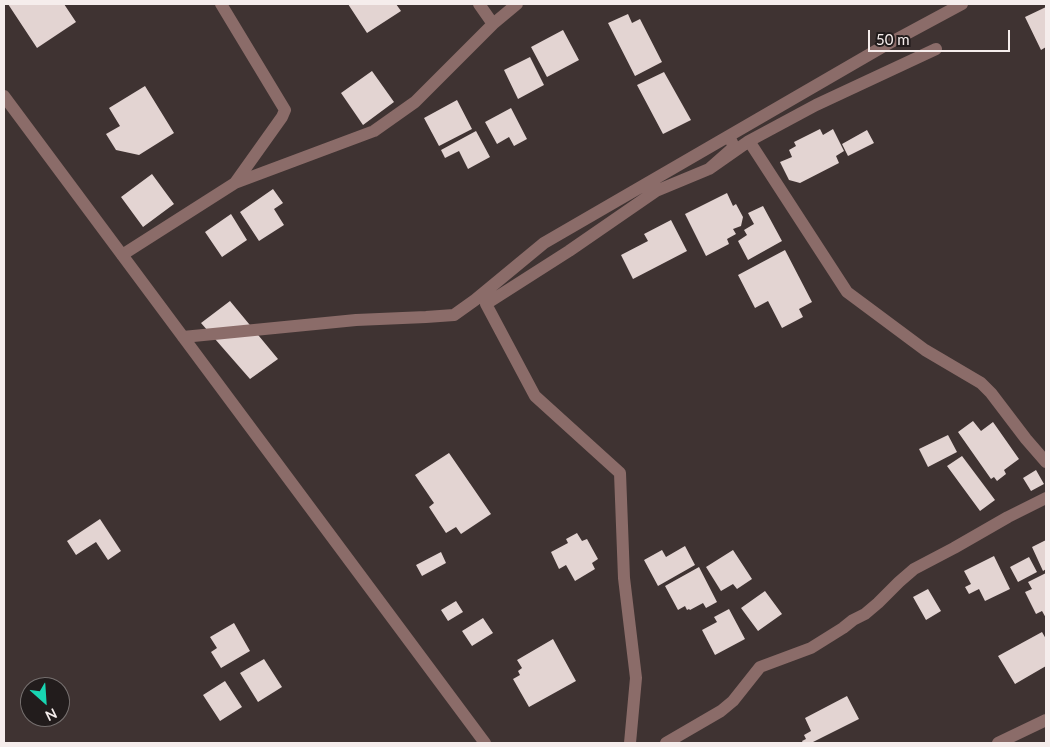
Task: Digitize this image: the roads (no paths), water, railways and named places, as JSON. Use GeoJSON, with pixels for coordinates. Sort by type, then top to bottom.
{"type":"FeatureCollection","features":[{"type":"Feature","properties":{"kind":"street"},"geometry":{"type":"LineString","coordinates":[[221,4],[285,110],[235,183]]}},
{"type":"Feature","properties":{"kind":"street"},"geometry":{"type":"LineString","coordinates":[[479,4],[493,24]]}},
{"type":"Feature","properties":{"kind":"street"},"geometry":{"type":"LineString","coordinates":[[122,256],[235,183],[374,131],[415,102],[493,24],[517,4]]}},
{"type":"Feature","properties":{"kind":"street"},"geometry":{"type":"LineString","coordinates":[[183,337],[356,320],[454,315],[544,243],[884,46],[962,4]]}},
{"type":"Feature","properties":{"kind":"street"},"geometry":{"type":"LineString","coordinates":[[630,743],[636,678],[624,578],[620,473],[535,396],[486,304],[569,251],[656,191],[709,169],[749,141],[816,105],[936,49]]}},
{"type":"Feature","properties":{"kind":"street"},"geometry":{"type":"LineString","coordinates":[[4,96],[485,743]]}},
{"type":"Feature","properties":{"kind":"street"},"geometry":{"type":"LineString","coordinates":[[709,169],[734,147],[729,136]]}},
{"type":"Feature","properties":{"kind":"street"},"geometry":{"type":"LineString","coordinates":[[749,141],[847,292],[925,350],[981,383],[1046,462]]}},
{"type":"Feature","properties":{"kind":"street"},"geometry":{"type":"LineString","coordinates":[[666,743],[721,711],[733,701],[760,667],[811,648],[865,614],[914,569],[1046,498]]}},
{"type":"Feature","properties":{"kind":"street"},"geometry":{"type":"LineString","coordinates":[[998,743],[1046,720]]}}]}
